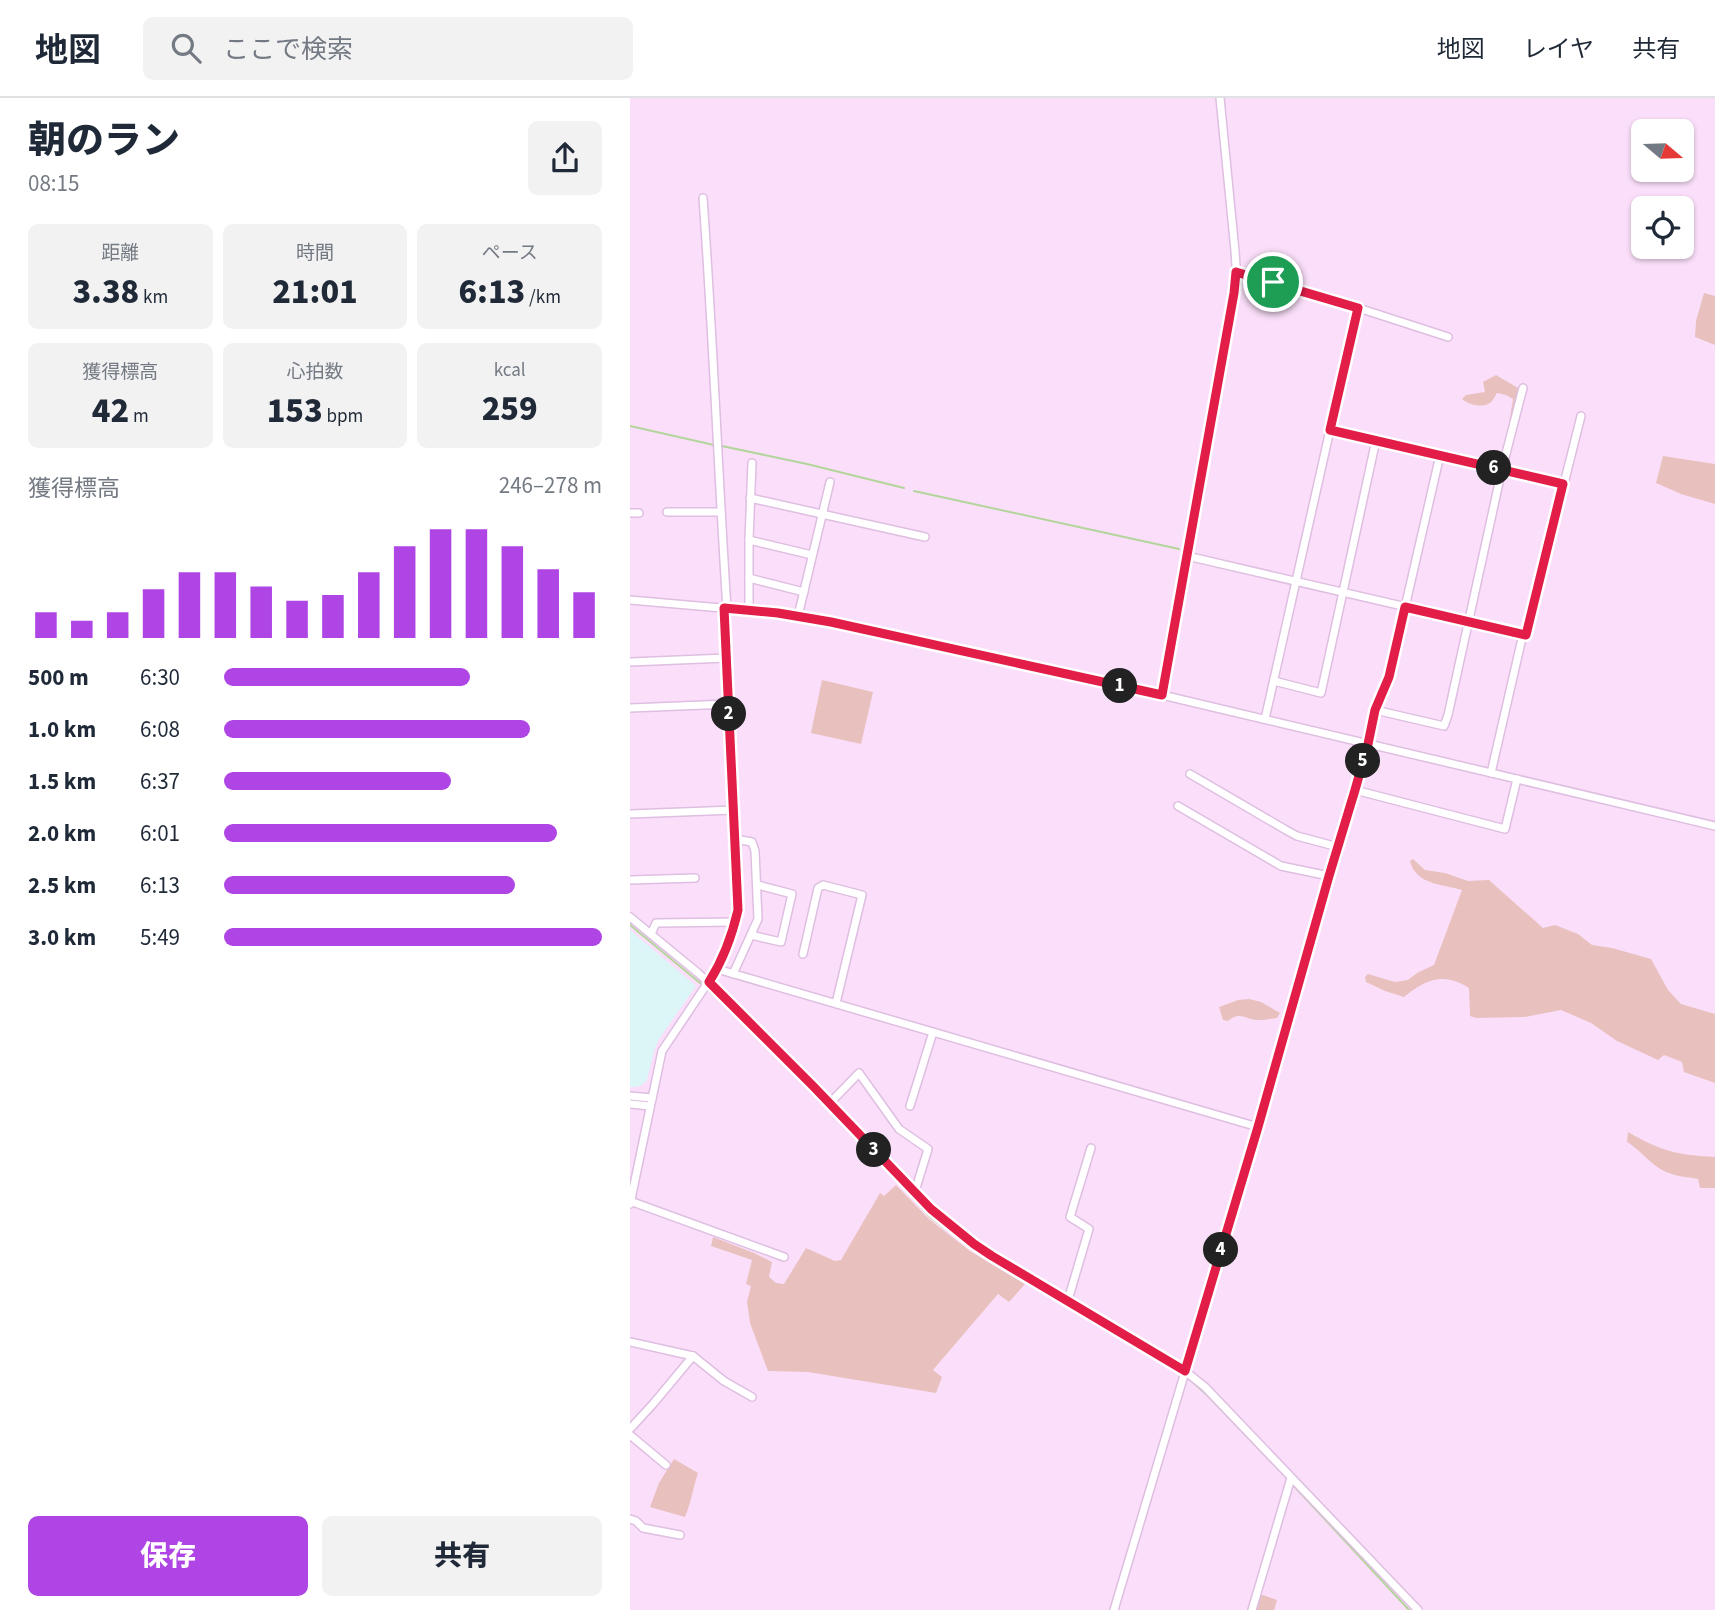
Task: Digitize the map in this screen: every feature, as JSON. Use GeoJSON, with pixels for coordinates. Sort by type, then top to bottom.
{"type":"FeatureCollection","features":[{"type":"Feature","properties":{"kind":"street"},"geometry":{"type":"LineString","coordinates":[[1162,695],[1234,293],[1235,251],[1220,98]]}},
{"type":"Feature","properties":{"kind":"street"},"geometry":{"type":"LineString","coordinates":[[703,198],[712,321],[738,897],[735,922],[717,969],[662,1051],[630,1202],[784,1257]]}},
{"type":"Feature","properties":{"kind":"street"},"geometry":{"type":"LineString","coordinates":[[1236,272],[1448,337]]}},
{"type":"Feature","properties":{"kind":"street"},"geometry":{"type":"LineString","coordinates":[[1265,719],[1358,308]]}},
{"type":"Feature","properties":{"kind":"street"},"geometry":{"type":"LineString","coordinates":[[1375,710],[1444,726],[1523,388]]}},
{"type":"Feature","properties":{"kind":"street"},"geometry":{"type":"LineString","coordinates":[[1187,556],[1526,635],[1581,416]]}},
{"type":"Feature","properties":{"kind":"street"},"geometry":{"type":"LineString","coordinates":[[1330,430],[1563,484]]}},
{"type":"Feature","properties":{"kind":"street"},"geometry":{"type":"LineString","coordinates":[[1274,681],[1321,693],[1376,440]]}},
{"type":"Feature","properties":{"kind":"street"},"geometry":{"type":"LineString","coordinates":[[1114,1610],[1258,1127],[1368,744],[1375,710],[1389,677],[1440,455]]}},
{"type":"Feature","properties":{"kind":"street"},"geometry":{"type":"LineString","coordinates":[[749,610],[752,463]]}},
{"type":"Feature","properties":{"kind":"street"},"geometry":{"type":"LineString","coordinates":[[798,616],[830,482]]}},
{"type":"Feature","properties":{"kind":"street"},"geometry":{"type":"LineString","coordinates":[[750,498],[925,537]]}},
{"type":"Feature","properties":{"kind":"street"},"geometry":{"type":"LineString","coordinates":[[667,512],[721,512]]}},
{"type":"Feature","properties":{"kind":"street"},"geometry":{"type":"LineString","coordinates":[[630,513],[639,513]]}},
{"type":"Feature","properties":{"kind":"street"},"geometry":{"type":"LineString","coordinates":[[749,540],[812,555]]}},
{"type":"Feature","properties":{"kind":"street"},"geometry":{"type":"LineString","coordinates":[[749,578],[804,592]]}},
{"type":"Feature","properties":{"kind":"street"},"geometry":{"type":"LineString","coordinates":[[630,600],[749,610],[831,622],[1162,695],[1715,826]]}},
{"type":"Feature","properties":{"kind":"street"},"geometry":{"type":"LineString","coordinates":[[1491,772],[1523,634]]}},
{"type":"Feature","properties":{"kind":"street"},"geometry":{"type":"LineString","coordinates":[[630,662],[726,658]]}},
{"type":"Feature","properties":{"kind":"street"},"geometry":{"type":"LineString","coordinates":[[630,708],[728,704]]}},
{"type":"Feature","properties":{"kind":"street"},"geometry":{"type":"LineString","coordinates":[[1190,774],[1297,836],[1338,847]]}},
{"type":"Feature","properties":{"kind":"street"},"geometry":{"type":"LineString","coordinates":[[1355,790],[1505,829],[1517,779]]}},
{"type":"Feature","properties":{"kind":"street"},"geometry":{"type":"LineString","coordinates":[[1178,806],[1282,866],[1329,876]]}},
{"type":"Feature","properties":{"kind":"street"},"geometry":{"type":"LineString","coordinates":[[630,814],[734,810]]}},
{"type":"Feature","properties":{"kind":"street"},"geometry":{"type":"LineString","coordinates":[[733,974],[758,919],[755,851],[752,842],[735,839]]}},
{"type":"Feature","properties":{"kind":"street"},"geometry":{"type":"LineString","coordinates":[[630,880],[695,878]]}},
{"type":"Feature","properties":{"kind":"street"},"geometry":{"type":"LineString","coordinates":[[751,935],[781,942],[792,894],[758,885]]}},
{"type":"Feature","properties":{"kind":"street"},"geometry":{"type":"LineString","coordinates":[[803,954],[818,888],[823,885],[862,895],[836,1003]]}},
{"type":"Feature","properties":{"kind":"street"},"geometry":{"type":"LineString","coordinates":[[630,917],[709,982],[931,1209],[992,1256],[1185,1371],[1205,1387],[1418,1610]]}},
{"type":"Feature","properties":{"kind":"street"},"geometry":{"type":"LineString","coordinates":[[651,934],[656,923],[735,922]]}},
{"type":"Feature","properties":{"kind":"street"},"geometry":{"type":"LineString","coordinates":[[717,969],[1258,1127]]}},
{"type":"Feature","properties":{"kind":"street"},"geometry":{"type":"LineString","coordinates":[[910,1106],[933,1032]]}},
{"type":"Feature","properties":{"kind":"street"},"geometry":{"type":"LineString","coordinates":[[830,1103],[859,1073],[899,1129],[928,1149],[917,1185],[912,1190]]}},
{"type":"Feature","properties":{"kind":"street"},"geometry":{"type":"LineString","coordinates":[[630,1096],[651,1102]]}},
{"type":"Feature","properties":{"kind":"street"},"geometry":{"type":"LineString","coordinates":[[630,1104],[651,1102]]}},
{"type":"Feature","properties":{"kind":"street"},"geometry":{"type":"LineString","coordinates":[[1068,1300],[1089,1229],[1070,1217],[1091,1148]]}},
{"type":"Feature","properties":{"kind":"street"},"geometry":{"type":"LineString","coordinates":[[630,1342],[693,1356],[724,1381],[752,1397]]}},
{"type":"Feature","properties":{"kind":"street"},"geometry":{"type":"LineString","coordinates":[[630,1429],[693,1356]]}},
{"type":"Feature","properties":{"kind":"street"},"geometry":{"type":"LineString","coordinates":[[630,1435],[666,1465]]}},
{"type":"Feature","properties":{"kind":"street"},"geometry":{"type":"LineString","coordinates":[[1252,1610],[1291,1478]]}},
{"type":"Feature","properties":{"kind":"street"},"geometry":{"type":"LineString","coordinates":[[630,1519],[643,1528],[680,1535]]}},
{"type":"Feature","properties":{"kind":"shaded area"},"geometry":{"type":"Polygon","coordinates":[[[1704,293],[1715,296],[1715,345],[1695,337],[1696,321],[1704,293]]]}},
{"type":"Feature","properties":{"kind":"shaded area"},"geometry":{"type":"Polygon","coordinates":[[[1496,375],[1519,390],[1510,431],[1513,399],[1497,393],[1490,403],[1479,406],[1462,399],[1466,395],[1485,392],[1483,382],[1496,375]]]}},
{"type":"Feature","properties":{"kind":"shaded area"},"geometry":{"type":"Polygon","coordinates":[[[1663,456],[1715,464],[1715,504],[1656,483],[1663,456]]]}},
{"type":"Feature","properties":{"kind":"shaded area"},"geometry":{"type":"Polygon","coordinates":[[[822,680],[873,692],[861,744],[811,733],[822,680]]]}},
{"type":"Feature","properties":{"kind":"shaded area"},"geometry":{"type":"Polygon","coordinates":[[[1413,859],[1425,870],[1468,881],[1489,880],[1543,928],[1555,925],[1578,934],[1592,945],[1651,959],[1668,990],[1681,1004],[1715,1014],[1715,1083],[1684,1072],[1682,1062],[1664,1055],[1658,1060],[1617,1041],[1591,1023],[1561,1010],[1525,1017],[1476,1018],[1470,1016],[1469,988],[1451,980],[1428,982],[1404,997],[1366,982],[1365,977],[1368,974],[1395,982],[1408,980],[1434,965],[1462,890],[1424,879],[1413,869],[1410,861],[1413,859]]]}},
{"type":"Feature","properties":{"kind":"shaded area"},"geometry":{"type":"Polygon","coordinates":[[[630,930],[696,986],[659,1039],[647,1080],[635,1087],[630,1087],[630,930]]]}},
{"type":"Feature","properties":{"kind":"shaded area"},"geometry":{"type":"Polygon","coordinates":[[[1249,999],[1261,1002],[1280,1013],[1277,1018],[1257,1020],[1239,1016],[1228,1021],[1223,1020],[1219,1007],[1249,999]]]}},
{"type":"Feature","properties":{"kind":"shaded area"},"geometry":{"type":"Polygon","coordinates":[[[1628,1132],[1670,1151],[1715,1157],[1715,1188],[1700,1188],[1698,1179],[1663,1171],[1627,1142],[1628,1132]]]}},
{"type":"Feature","properties":{"kind":"shaded area"},"geometry":{"type":"Polygon","coordinates":[[[896,1185],[929,1219],[970,1251],[1025,1284],[1009,1302],[998,1294],[933,1370],[942,1377],[936,1393],[808,1372],[768,1371],[750,1323],[747,1302],[751,1286],[746,1284],[752,1260],[711,1246],[713,1237],[772,1262],[769,1277],[776,1283],[784,1284],[806,1248],[835,1261],[841,1260],[880,1193],[884,1196],[896,1185]]]}},
{"type":"Feature","properties":{"kind":"shaded area"},"geometry":{"type":"Polygon","coordinates":[[[674,1459],[698,1473],[685,1517],[650,1507],[659,1483],[674,1459]]]}},
{"type":"Feature","properties":{"kind":"shaded area"},"geometry":{"type":"Polygon","coordinates":[[[1259,1596],[1277,1600],[1274,1610],[1255,1610],[1259,1596]]]}},
{"type":"Feature","properties":{"kind":"waterway"},"geometry":{"type":"LineString","coordinates":[[630,426],[714,445]]}},
{"type":"Feature","properties":{"kind":"waterway"},"geometry":{"type":"LineString","coordinates":[[722,446],[904,488]]}},
{"type":"Feature","properties":{"kind":"waterway"},"geometry":{"type":"LineString","coordinates":[[914,491],[1179,549]]}},
{"type":"Feature","properties":{"kind":"waterway"},"geometry":{"type":"LineString","coordinates":[[630,925],[700,983]]}},
{"type":"Feature","properties":{"kind":"waterway"},"geometry":{"type":"LineString","coordinates":[[710,992],[733,1012],[869,1151],[930,1217],[979,1254],[1032,1284]]}},
{"type":"Feature","properties":{"kind":"waterway"},"geometry":{"type":"LineString","coordinates":[[1148,1353],[1180,1373]]}},
{"type":"Feature","properties":{"kind":"waterway"},"geometry":{"type":"LineString","coordinates":[[1188,1378],[1286,1477]]}},
{"type":"Feature","properties":{"kind":"waterway"},"geometry":{"type":"LineString","coordinates":[[1293,1485],[1409,1610]]}},
{"type":"Feature","properties":{"kind":"route"},"geometry":{"type":"LineString","coordinates":[[1236,272],[1273,282],[1358,308],[1330,430],[1563,484],[1526,635],[1405,607],[1389,677],[1375,710],[1368,744],[1234,1211],[1185,1371],[992,1256],[931,1209],[709,982],[727,947],[738,910],[724,608],[831,622],[1162,695],[1236,272]]}}]}
